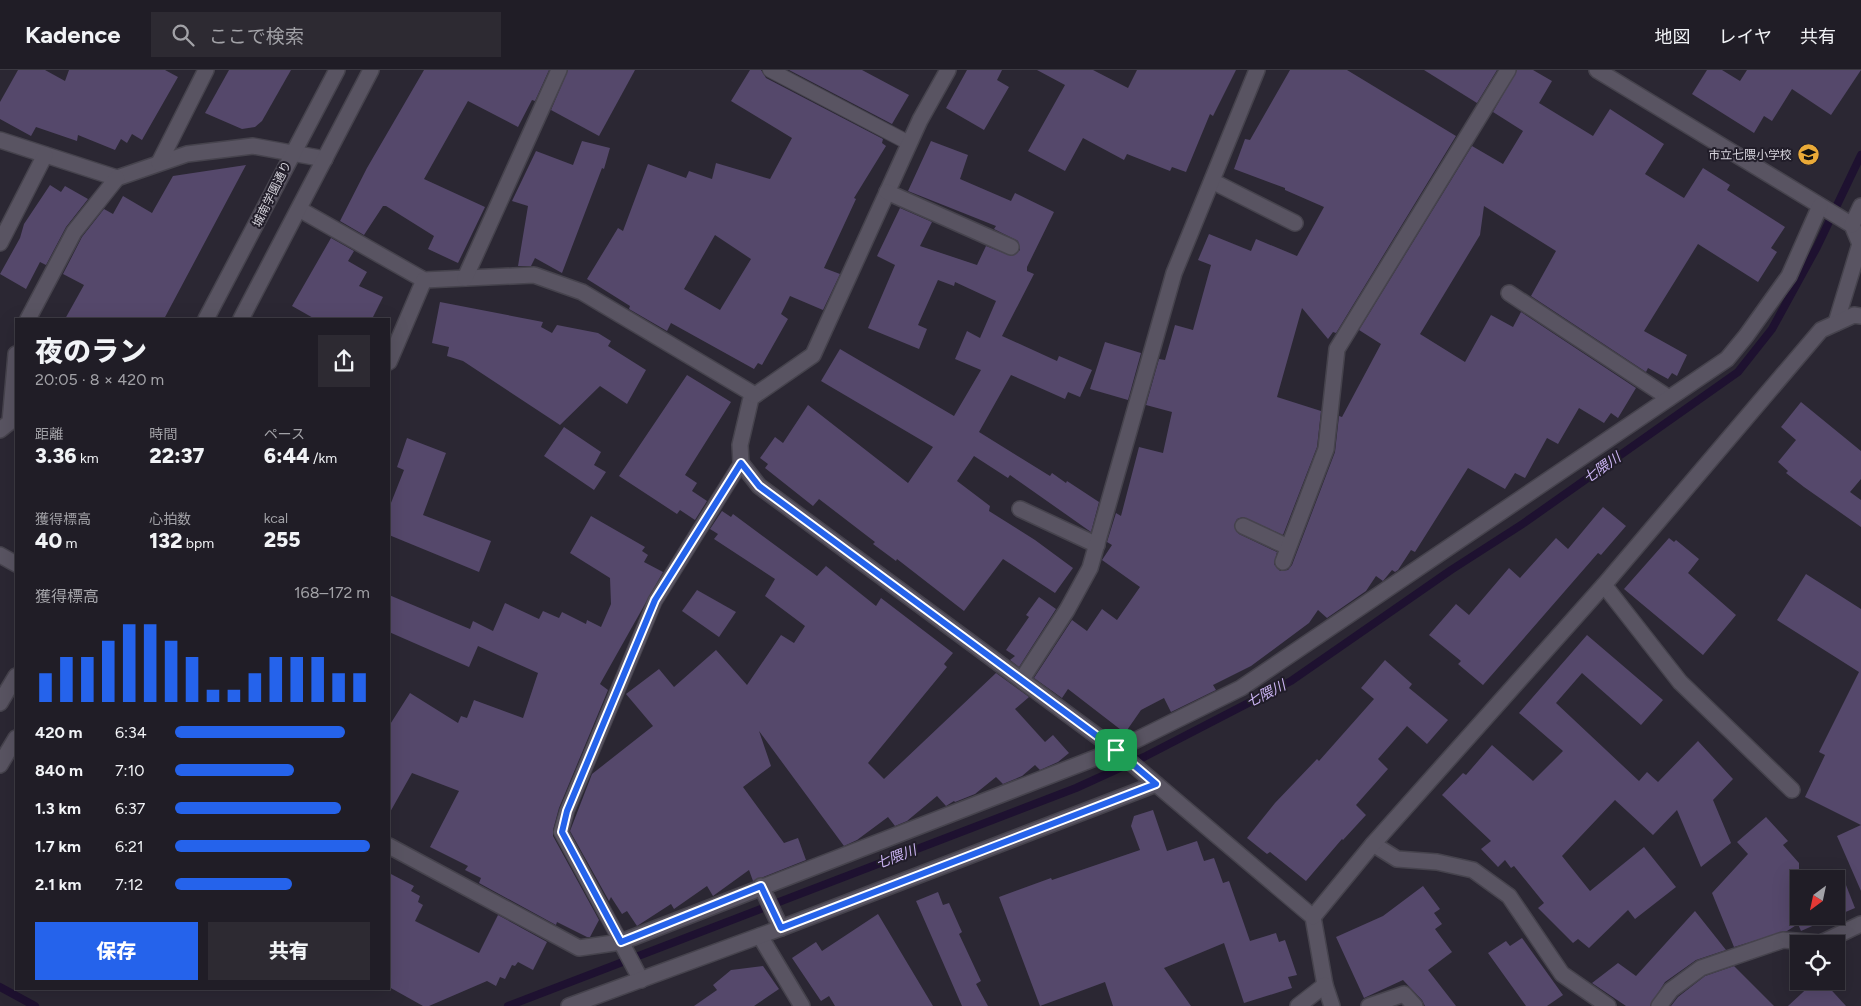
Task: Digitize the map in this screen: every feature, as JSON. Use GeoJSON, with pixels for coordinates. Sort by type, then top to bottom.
{"type":"FeatureCollection","features":[{"type":"Feature","properties":{"kind":"street"},"geometry":{"type":"LineString","coordinates":[[160,164],[206,70]]}},
{"type":"Feature","properties":{"kind":"street","name":"城南学園通り"},"geometry":{"type":"LineString","coordinates":[[207,318],[272,196],[292,152],[337,70]]}},
{"type":"Feature","properties":{"kind":"street"},"geometry":{"type":"LineString","coordinates":[[242,318],[371,70]]}},
{"type":"Feature","properties":{"kind":"street"},"geometry":{"type":"LineString","coordinates":[[465,278],[559,70]]}},
{"type":"Feature","properties":{"kind":"street"},"geometry":{"type":"LineString","coordinates":[[948,70],[909,143],[813,355],[751,398],[740,445],[741,463],[759,486],[1116,750],[1313,917],[1325,985],[1332,1006]]}},
{"type":"Feature","properties":{"kind":"street"},"geometry":{"type":"LineString","coordinates":[[1022,679],[1067,610],[1090,568],[1174,273],[1257,70]]}},
{"type":"Feature","properties":{"kind":"street"},"geometry":{"type":"LineString","coordinates":[[1283,562],[1326,449],[1337,349],[1508,70]]}},
{"type":"Feature","properties":{"kind":"street"},"geometry":{"type":"LineString","coordinates":[[1597,70],[1852,225],[1860,244],[1836,323]]}},
{"type":"Feature","properties":{"kind":"street"},"geometry":{"type":"LineString","coordinates":[[0,140],[117,178]]}},
{"type":"Feature","properties":{"kind":"street"},"geometry":{"type":"LineString","coordinates":[[29,318],[74,232],[117,178],[188,154],[253,146],[326,159]]}},
{"type":"Feature","properties":{"kind":"street"},"geometry":{"type":"LineString","coordinates":[[0,243],[45,155]]}},
{"type":"Feature","properties":{"kind":"street"},"geometry":{"type":"LineString","coordinates":[[1212,181],[1295,223]]}},
{"type":"Feature","properties":{"kind":"street"},"geometry":{"type":"LineString","coordinates":[[887,192],[1011,247]]}},
{"type":"Feature","properties":{"kind":"street"},"geometry":{"type":"LineString","coordinates":[[390,847],[579,948],[621,942],[761,886],[1116,750],[1242,688],[1727,359],[1789,276],[1820,206]]}},
{"type":"Feature","properties":{"kind":"street"},"geometry":{"type":"LineString","coordinates":[[1852,225],[1861,206]]}},
{"type":"Feature","properties":{"kind":"street"},"geometry":{"type":"LineString","coordinates":[[299,209],[424,280],[534,275],[582,292],[756,395]]}},
{"type":"Feature","properties":{"kind":"street"},"geometry":{"type":"LineString","coordinates":[[390,360],[424,280]]}},
{"type":"Feature","properties":{"kind":"street"},"geometry":{"type":"LineString","coordinates":[[1509,294],[1669,398]]}},
{"type":"Feature","properties":{"kind":"street"},"geometry":{"type":"LineString","coordinates":[[1313,917],[1373,844],[1604,584],[1821,330],[1854,315],[1861,316]]}},
{"type":"Feature","properties":{"kind":"street"},"geometry":{"type":"LineString","coordinates":[[0,430],[10,422],[15,365]]}},
{"type":"Feature","properties":{"kind":"street"},"geometry":{"type":"LineString","coordinates":[[1020,509],[1097,545]]}},
{"type":"Feature","properties":{"kind":"street"},"geometry":{"type":"LineString","coordinates":[[1243,526],[1288,547]]}},
{"type":"Feature","properties":{"kind":"street"},"geometry":{"type":"LineString","coordinates":[[0,556],[15,564]]}},
{"type":"Feature","properties":{"kind":"street"},"geometry":{"type":"LineString","coordinates":[[1604,584],[1680,682],[1792,790]]}},
{"type":"Feature","properties":{"kind":"street"},"geometry":{"type":"LineString","coordinates":[[0,703],[15,678]]}},
{"type":"Feature","properties":{"kind":"street"},"geometry":{"type":"LineString","coordinates":[[0,765],[15,740]]}},
{"type":"Feature","properties":{"kind":"street"},"geometry":{"type":"LineString","coordinates":[[569,1006],[781,928],[1150,779]]}},
{"type":"Feature","properties":{"kind":"street"},"geometry":{"type":"LineString","coordinates":[[1373,844],[1397,859],[1437,862],[1473,870],[1509,896],[1562,974],[1608,1006]]}},
{"type":"Feature","properties":{"kind":"street"},"geometry":{"type":"LineString","coordinates":[[761,886],[781,928]]}},
{"type":"Feature","properties":{"kind":"street"},"geometry":{"type":"LineString","coordinates":[[1659,1006],[1672,990],[1701,968],[1783,940],[1821,943],[1861,924]]}},
{"type":"Feature","properties":{"kind":"street"},"geometry":{"type":"LineString","coordinates":[[760,936],[802,1006]]}},
{"type":"Feature","properties":{"kind":"street"},"geometry":{"type":"LineString","coordinates":[[621,942],[641,980]]}},
{"type":"Feature","properties":{"kind":"street"},"geometry":{"type":"LineString","coordinates":[[1298,1006],[1325,985]]}},
{"type":"Feature","properties":{"kind":"street"},"geometry":{"type":"LineString","coordinates":[[1369,1006],[1404,994],[1415,1006]]}},
{"type":"Feature","properties":{"kind":"lane"},"geometry":{"type":"LineString","coordinates":[[770,70],[909,143]]}},
{"type":"Feature","properties":{"kind":"lane"},"geometry":{"type":"LineString","coordinates":[[621,942],[562,832],[567,811],[655,600],[741,463]]}},
{"type":"Feature","properties":{"kind":"building"},"geometry":{"type":"Polygon","coordinates":[[[18,70],[45,70],[65,81],[69,70],[165,70],[178,77],[142,140],[132,134],[127,143],[121,139],[115,150],[78,135],[77,141],[36,127],[31,136],[0,119],[0,102],[18,70]]]}},
{"type":"Feature","properties":{"kind":"building"},"geometry":{"type":"Polygon","coordinates":[[[229,70],[291,70],[262,121],[255,127],[242,129],[205,113],[229,70]]]}},
{"type":"Feature","properties":{"kind":"building"},"geometry":{"type":"Polygon","coordinates":[[[424,70],[549,70],[535,101],[532,100],[518,127],[468,101],[424,179],[485,207],[458,263],[428,249],[434,236],[386,206],[383,206],[364,235],[340,221],[367,168],[424,70]]]}},
{"type":"Feature","properties":{"kind":"building"},"geometry":{"type":"Polygon","coordinates":[[[568,70],[635,70],[599,136],[551,110],[568,70]]]}},
{"type":"Feature","properties":{"kind":"building"},"geometry":{"type":"Polygon","coordinates":[[[750,70],[761,70],[766,78],[883,139],[882,143],[886,146],[854,198],[856,199],[824,268],[840,274],[823,310],[790,296],[781,314],[788,319],[762,365],[758,363],[754,369],[671,323],[667,331],[629,309],[630,306],[587,279],[618,228],[623,231],[648,164],[686,178],[689,171],[712,179],[716,163],[770,179],[792,138],[731,101],[750,70]],[[715,235],[684,289],[720,310],[751,259],[715,235]]]}},
{"type":"Feature","properties":{"kind":"building"},"geometry":{"type":"Polygon","coordinates":[[[789,70],[862,70],[909,95],[892,124],[789,70]]]}},
{"type":"Feature","properties":{"kind":"building"},"geometry":{"type":"Polygon","coordinates":[[[967,70],[1002,70],[997,80],[1009,87],[984,130],[946,108],[967,70]]]}},
{"type":"Feature","properties":{"kind":"building"},"geometry":{"type":"Polygon","coordinates":[[[1037,70],[1093,70],[1128,88],[1137,70],[1236,70],[1213,116],[1210,114],[1186,172],[1172,167],[1170,171],[1127,154],[1124,160],[1083,138],[1065,171],[1028,151],[1065,85],[1037,70]]]}},
{"type":"Feature","properties":{"kind":"building"},"geometry":{"type":"Polygon","coordinates":[[[1290,70],[1347,70],[1456,136],[1336,333],[1333,332],[1328,339],[1302,308],[1277,397],[1321,411],[1317,447],[1283,535],[1243,517],[1237,519],[1234,526],[1239,534],[1277,552],[1274,564],[1280,571],[1288,570],[1292,565],[1335,452],[1339,416],[1342,417],[1381,344],[1359,330],[1472,146],[1503,164],[1523,131],[1493,112],[1517,70],[1533,70],[1552,81],[1539,103],[1593,136],[1610,109],[1664,144],[1645,174],[1684,198],[1703,168],[1730,185],[1727,190],[1785,227],[1771,248],[1777,252],[1758,282],[1698,244],[1644,331],[1687,355],[1677,376],[1672,373],[1668,379],[1648,368],[1646,372],[1531,296],[1556,251],[1484,206],[1480,235],[1420,334],[1465,362],[1491,315],[1513,327],[1521,312],[1636,388],[1618,418],[1611,413],[1604,423],[1579,408],[1558,444],[1547,438],[1525,478],[1515,473],[1505,489],[1468,468],[1415,552],[1411,550],[1398,570],[1395,572],[1392,570],[1383,581],[1376,576],[1366,591],[1327,618],[1318,610],[1309,623],[1251,666],[1213,685],[1216,690],[1171,712],[1164,698],[1141,710],[1125,733],[1068,689],[1062,698],[1034,678],[1072,620],[1087,631],[1102,609],[1117,620],[1140,587],[1102,560],[1112,545],[1107,542],[1116,513],[1121,516],[1139,447],[1163,453],[1172,412],[1146,405],[1159,359],[1165,360],[1175,325],[1193,330],[1211,265],[1198,260],[1209,234],[1251,251],[1256,239],[1297,256],[1324,207],[1285,190],[1285,188],[1234,169],[1245,139],[1250,140],[1290,70]]]}},
{"type":"Feature","properties":{"kind":"building"},"geometry":{"type":"Polygon","coordinates":[[[1424,70],[1497,70],[1477,103],[1424,70]]]}},
{"type":"Feature","properties":{"kind":"building"},"geometry":{"type":"Polygon","coordinates":[[[1707,70],[1722,70],[1740,81],[1747,70],[1861,70],[1831,115],[1792,89],[1772,121],[1764,116],[1754,133],[1692,94],[1707,70]]]}},
{"type":"Feature","properties":{"kind":"building"},"geometry":{"type":"Polygon","coordinates":[[[582,141],[610,148],[604,169],[602,168],[562,273],[535,258],[531,266],[518,266],[528,206],[512,201],[536,151],[573,165],[582,141]]]}},
{"type":"Feature","properties":{"kind":"building"},"geometry":{"type":"Polygon","coordinates":[[[931,141],[968,155],[960,179],[1011,201],[1015,193],[1054,212],[1027,267],[1027,271],[1034,274],[1002,336],[1057,361],[1059,356],[1092,370],[1080,397],[1068,392],[1065,399],[1011,375],[979,432],[1050,476],[1052,473],[1099,502],[1091,532],[1010,475],[1008,478],[974,456],[957,481],[990,506],[989,511],[1035,540],[1073,568],[1055,593],[1003,559],[964,611],[897,559],[896,561],[873,544],[875,542],[819,499],[813,506],[765,468],[768,464],[760,458],[775,437],[783,443],[808,405],[908,483],[933,447],[821,381],[840,349],[954,416],[981,370],[955,359],[967,331],[980,338],[996,301],[955,282],[954,286],[938,280],[918,325],[927,329],[919,349],[868,328],[895,265],[877,256],[900,208],[932,222],[920,246],[977,265],[986,246],[1012,256],[1020,250],[1018,241],[994,229],[996,226],[908,191],[931,141]]]}},
{"type":"Feature","properties":{"kind":"building"},"geometry":{"type":"Polygon","coordinates":[[[246,165],[165,318],[66,318],[84,285],[63,274],[82,237],[104,209],[113,214],[123,196],[152,213],[173,176],[246,165]]]}},
{"type":"Feature","properties":{"kind":"building"},"geometry":{"type":"Polygon","coordinates":[[[50,185],[61,192],[65,186],[88,199],[66,227],[46,265],[40,262],[26,289],[0,274],[20,238],[24,224],[50,185]]]}},
{"type":"Feature","properties":{"kind":"building"},"geometry":{"type":"Polygon","coordinates":[[[331,238],[354,251],[348,261],[367,272],[359,286],[383,297],[372,318],[313,318],[292,306],[331,238]]]}},
{"type":"Feature","properties":{"kind":"building"},"geometry":{"type":"Polygon","coordinates":[[[440,302],[543,322],[541,327],[552,333],[557,325],[598,333],[611,341],[608,346],[646,370],[627,404],[600,386],[560,425],[463,361],[447,356],[449,347],[432,343],[440,302]]]}},
{"type":"Feature","properties":{"kind":"building"},"geometry":{"type":"Polygon","coordinates":[[[1105,342],[1141,353],[1128,400],[1090,389],[1105,342]]]}},
{"type":"Feature","properties":{"kind":"building"},"geometry":{"type":"Polygon","coordinates":[[[687,375],[731,402],[685,475],[697,483],[692,491],[707,501],[695,520],[680,510],[677,514],[619,476],[687,375]]]}},
{"type":"Feature","properties":{"kind":"building"},"geometry":{"type":"Polygon","coordinates":[[[1801,402],[1861,451],[1861,479],[1850,492],[1861,500],[1861,527],[1786,473],[1788,471],[1778,462],[1796,440],[1781,427],[1801,402]]]}},
{"type":"Feature","properties":{"kind":"building"},"geometry":{"type":"Polygon","coordinates":[[[564,427],[601,452],[594,465],[606,472],[594,490],[544,456],[564,427]]]}},
{"type":"Feature","properties":{"kind":"building"},"geometry":{"type":"Polygon","coordinates":[[[407,438],[446,453],[423,515],[491,541],[479,572],[390,535],[390,505],[404,470],[397,467],[407,438]]]}},
{"type":"Feature","properties":{"kind":"building"},"geometry":{"type":"Polygon","coordinates":[[[1603,507],[1626,526],[1601,555],[1598,553],[1483,685],[1458,664],[1461,661],[1429,635],[1456,604],[1469,615],[1509,568],[1520,578],[1556,538],[1568,549],[1603,507]]]}},
{"type":"Feature","properties":{"kind":"building"},"geometry":{"type":"Polygon","coordinates":[[[722,511],[731,517],[733,514],[817,576],[826,566],[876,606],[881,598],[953,653],[944,664],[947,667],[868,763],[884,779],[996,673],[1029,697],[1015,709],[1045,742],[1053,735],[1069,753],[1058,762],[1040,770],[1035,765],[1022,776],[1003,784],[996,777],[975,794],[954,801],[946,806],[937,796],[907,821],[895,826],[888,817],[857,840],[844,846],[759,731],[771,766],[743,787],[784,843],[798,838],[806,860],[753,881],[749,870],[713,896],[707,886],[674,909],[671,904],[637,926],[627,911],[622,914],[611,897],[609,901],[570,831],[592,774],[653,726],[626,694],[659,669],[674,687],[716,650],[747,685],[781,635],[794,643],[805,626],[765,596],[775,579],[714,539],[718,534],[710,529],[722,511]]]}},
{"type":"Feature","properties":{"kind":"building"},"geometry":{"type":"Polygon","coordinates":[[[591,516],[645,547],[642,551],[648,555],[644,562],[663,572],[600,684],[608,690],[559,808],[553,830],[553,836],[599,920],[590,937],[557,922],[556,925],[479,883],[481,878],[465,870],[468,866],[430,847],[459,791],[412,773],[390,812],[390,724],[410,693],[458,723],[461,716],[467,718],[474,700],[523,718],[538,673],[478,646],[469,667],[390,632],[390,595],[470,629],[473,621],[493,631],[505,603],[539,619],[543,611],[559,618],[562,612],[586,624],[587,620],[601,627],[611,604],[610,578],[570,553],[591,516]]]}},
{"type":"Feature","properties":{"kind":"building"},"geometry":{"type":"Polygon","coordinates":[[[1669,538],[1674,542],[1676,540],[1699,559],[1688,573],[1736,615],[1703,655],[1624,589],[1669,538]]]}},
{"type":"Feature","properties":{"kind":"building"},"geometry":{"type":"Polygon","coordinates":[[[1806,574],[1861,609],[1861,825],[1805,797],[1825,755],[1819,752],[1859,672],[1777,620],[1806,574]]]}},
{"type":"Feature","properties":{"kind":"building"},"geometry":{"type":"Polygon","coordinates":[[[697,590],[736,612],[719,637],[682,611],[697,590]]]}},
{"type":"Feature","properties":{"kind":"building"},"geometry":{"type":"Polygon","coordinates":[[[1039,597],[1056,609],[1019,667],[1010,660],[1015,656],[1006,650],[1029,617],[1026,615],[1039,597]]]}},
{"type":"Feature","properties":{"kind":"building"},"geometry":{"type":"Polygon","coordinates":[[[1587,635],[1663,700],[1641,725],[1582,673],[1556,703],[1639,781],[1647,772],[1658,782],[1698,741],[1733,779],[1713,800],[1731,843],[1701,867],[1677,810],[1653,835],[1615,800],[1562,856],[1590,891],[1644,847],[1676,887],[1635,919],[1628,910],[1589,948],[1578,939],[1573,943],[1538,908],[1544,903],[1514,866],[1511,868],[1505,860],[1498,867],[1481,849],[1491,841],[1442,795],[1463,773],[1466,775],[1492,745],[1533,781],[1563,751],[1519,713],[1587,635]]]}},
{"type":"Feature","properties":{"kind":"building"},"geometry":{"type":"Polygon","coordinates":[[[1385,660],[1412,684],[1409,688],[1448,720],[1427,744],[1407,726],[1378,759],[1388,769],[1356,805],[1366,815],[1342,839],[1306,881],[1270,852],[1267,854],[1247,838],[1275,803],[1317,759],[1319,761],[1374,699],[1361,688],[1385,660]]]}},
{"type":"Feature","properties":{"kind":"building"},"geometry":{"type":"Polygon","coordinates":[[[1153,810],[1167,851],[1197,841],[1204,861],[1214,858],[1223,883],[1229,881],[1250,941],[1276,933],[1279,942],[1285,940],[1297,975],[1288,977],[1292,988],[1244,1003],[1224,943],[1164,968],[1191,1006],[1113,1006],[1105,982],[1040,1006],[999,897],[1051,878],[1052,880],[1140,850],[1131,826],[1134,816],[1153,810]]]}},
{"type":"Feature","properties":{"kind":"building"},"geometry":{"type":"Polygon","coordinates":[[[1766,817],[1788,841],[1783,845],[1799,863],[1799,870],[1790,870],[1790,925],[1796,925],[1787,931],[1734,947],[1712,893],[1748,854],[1737,842],[1766,817]]]}},
{"type":"Feature","properties":{"kind":"building"},"geometry":{"type":"Polygon","coordinates":[[[1861,825],[1861,891],[1837,836],[1861,825]]]}},
{"type":"Feature","properties":{"kind":"building"},"geometry":{"type":"Polygon","coordinates":[[[390,874],[414,886],[411,891],[420,896],[418,902],[423,905],[415,921],[479,953],[498,915],[547,942],[533,970],[518,962],[515,966],[512,965],[505,979],[500,977],[496,986],[487,981],[429,1006],[423,1006],[390,988],[390,874]]]}},
{"type":"Feature","properties":{"kind":"building"},"geometry":{"type":"Polygon","coordinates":[[[1845,883],[1855,908],[1845,912],[1845,883]]]}},
{"type":"Feature","properties":{"kind":"building"},"geometry":{"type":"Polygon","coordinates":[[[1423,886],[1440,909],[1434,913],[1442,924],[1435,929],[1452,952],[1428,970],[1456,1006],[1425,1006],[1422,1000],[1403,980],[1364,998],[1336,937],[1383,916],[1423,886]]]}},
{"type":"Feature","properties":{"kind":"building"},"geometry":{"type":"Polygon","coordinates":[[[938,892],[943,905],[949,903],[962,932],[959,934],[981,981],[976,984],[988,1006],[962,1006],[916,901],[938,892]]]}},
{"type":"Feature","properties":{"kind":"building"},"geometry":{"type":"Polygon","coordinates":[[[1695,911],[1726,950],[1696,960],[1665,982],[1650,1006],[1626,1006],[1592,983],[1618,963],[1636,976],[1695,911]]]}},
{"type":"Feature","properties":{"kind":"building"},"geometry":{"type":"Polygon","coordinates":[[[878,914],[933,1006],[835,1006],[829,996],[821,1001],[792,958],[816,942],[822,951],[878,914]]]}},
{"type":"Feature","properties":{"kind":"building"},"geometry":{"type":"Polygon","coordinates":[[[1798,925],[1815,925],[1801,931],[1798,925]]]}},
{"type":"Feature","properties":{"kind":"building"},"geometry":{"type":"Polygon","coordinates":[[[1522,938],[1563,995],[1547,1006],[1526,1006],[1488,953],[1506,941],[1510,946],[1522,938]]]}},
{"type":"Feature","properties":{"kind":"building"},"geometry":{"type":"Polygon","coordinates":[[[763,966],[779,989],[754,1006],[694,1006],[717,990],[713,985],[731,970],[763,966]]]}},
{"type":"Feature","properties":{"kind":"building"},"geometry":{"type":"Polygon","coordinates":[[[1734,966],[1774,1006],[1671,1006],[1678,997],[1705,976],[1734,966]]]}},
{"type":"Feature","properties":{"kind":"building"},"geometry":{"type":"Polygon","coordinates":[[[1805,990],[1831,990],[1846,1006],[1788,1006],[1805,990]]]}},
{"type":"Feature","properties":{"kind":"waterway","name":"七隈川"},"geometry":{"type":"LineString","coordinates":[[508,1006],[1076,788],[1144,757],[1291,681],[1451,570],[1524,523],[1738,372],[1772,329],[1817,247],[1861,155]]}},
{"type":"Feature","properties":{"kind":"waterway","name":"七隈川"},"geometry":{"type":"LineString","coordinates":[[0,987],[35,1006]]}},
{"type":"Feature","properties":{"kind":"place","name":"市立七隈小学校"},"geometry":{"type":"Point","coordinates":[1808,155]}},
{"type":"Feature","properties":{"kind":"route"},"geometry":{"type":"LineString","coordinates":[[741,463],[759,486],[1116,750],[1156,784],[781,928],[761,886],[621,942],[562,832],[567,811],[655,600],[741,463]]}}]}
